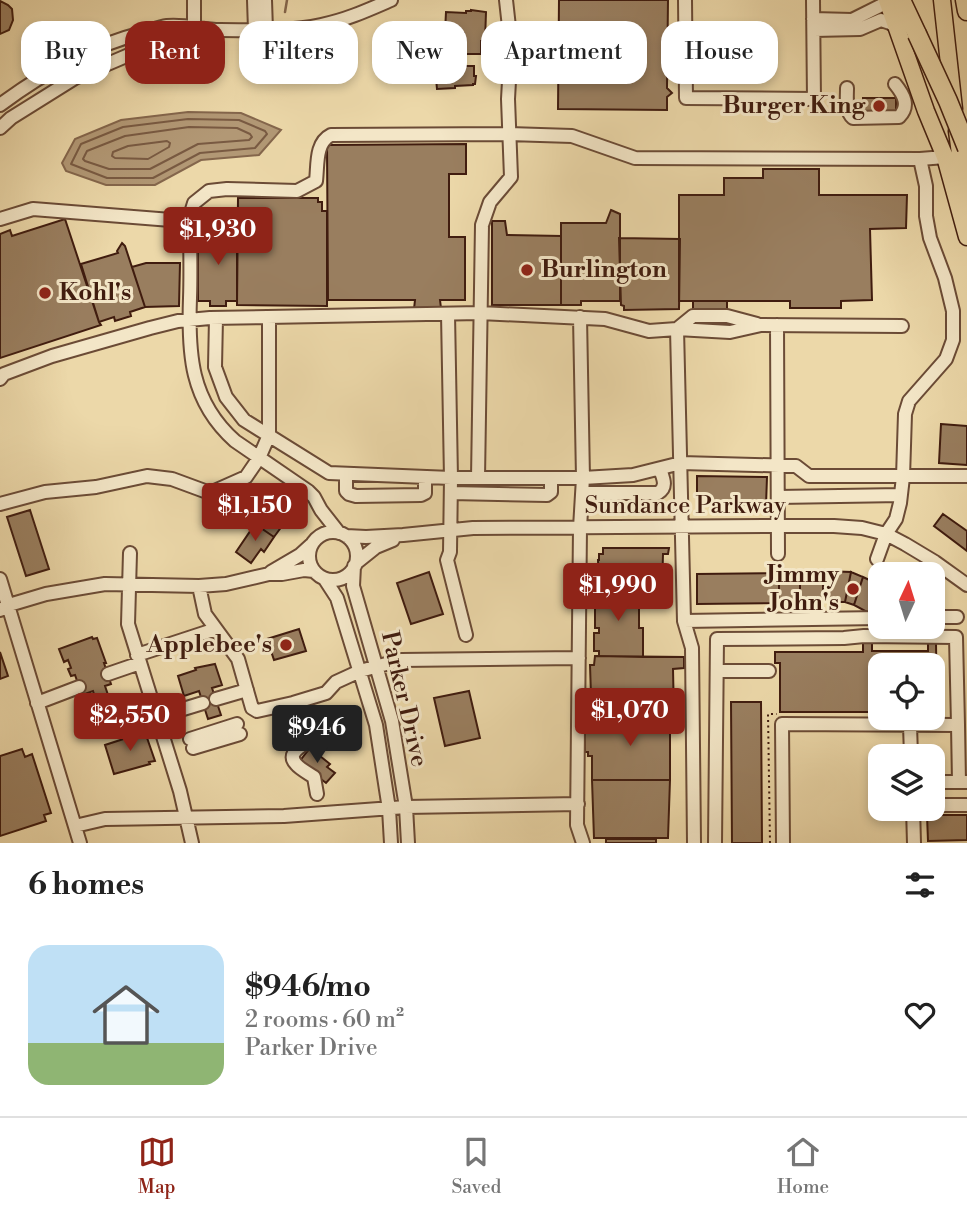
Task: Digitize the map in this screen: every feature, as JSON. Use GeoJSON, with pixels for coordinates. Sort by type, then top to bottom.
{"type":"FeatureCollection","features":[{"type":"Feature","properties":{"kind":"highway"},"geometry":{"type":"LineString","coordinates":[[965,0],[967,11]]}},
{"type":"Feature","properties":{"kind":"highway"},"geometry":{"type":"LineString","coordinates":[[892,1],[917,34],[967,148]]}},
{"type":"Feature","properties":{"kind":"main road"},"geometry":{"type":"LineString","coordinates":[[942,0],[967,207]]}},
{"type":"Feature","properties":{"kind":"main road"},"geometry":{"type":"LineString","coordinates":[[892,1],[897,27],[945,157],[967,237]]}},
{"type":"Feature","properties":{"kind":"street"},"geometry":{"type":"LineString","coordinates":[[194,0],[194,21]]}},
{"type":"Feature","properties":{"kind":"street"},"geometry":{"type":"LineString","coordinates":[[254,0],[258,21]]}},
{"type":"Feature","properties":{"kind":"street"},"geometry":{"type":"LineString","coordinates":[[262,21],[265,0]]}},
{"type":"Feature","properties":{"kind":"street"},"geometry":{"type":"LineString","coordinates":[[337,21],[391,0]]}},
{"type":"Feature","properties":{"kind":"street"},"geometry":{"type":"LineString","coordinates":[[478,478],[482,225],[491,202],[511,177],[508,99],[511,44],[506,0]]}},
{"type":"Feature","properties":{"kind":"street"},"geometry":{"type":"LineString","coordinates":[[685,0],[686,98],[814,99],[813,0]]}},
{"type":"Feature","properties":{"kind":"street"},"geometry":{"type":"LineString","coordinates":[[814,25],[852,20],[892,1]]}},
{"type":"Feature","properties":{"kind":"street"},"geometry":{"type":"LineString","coordinates":[[814,25],[860,29],[881,20],[897,27]]}},
{"type":"Feature","properties":{"kind":"street"},"geometry":{"type":"LineString","coordinates":[[11,118],[0,105],[40,76],[125,38]]}},
{"type":"Feature","properties":{"kind":"street"},"geometry":{"type":"LineString","coordinates":[[0,128],[11,118],[75,78],[125,57]]}},
{"type":"Feature","properties":{"kind":"street"},"geometry":{"type":"LineString","coordinates":[[847,88],[848,110],[853,118],[890,118],[899,117],[906,106],[903,94],[895,84]]}},
{"type":"Feature","properties":{"kind":"street"},"geometry":{"type":"LineString","coordinates":[[3,606],[46,594],[105,584],[199,586],[304,570],[332,579],[343,578],[355,565],[355,548],[352,541],[343,535],[321,510],[314,497],[226,433],[208,409],[195,380],[190,354],[190,216],[194,203],[209,191],[296,191],[308,186],[316,181],[319,150],[324,138],[331,135],[572,136],[635,158],[945,157]]}},
{"type":"Feature","properties":{"kind":"street"},"geometry":{"type":"LineString","coordinates":[[877,559],[886,534],[896,519],[901,495],[905,414],[909,401],[946,359],[953,340],[953,311],[945,278],[930,237],[926,216],[926,186],[920,159]]}},
{"type":"Feature","properties":{"kind":"street"},"geometry":{"type":"LineString","coordinates":[[0,219],[33,209],[171,220],[190,216]]}},
{"type":"Feature","properties":{"kind":"street"},"geometry":{"type":"LineString","coordinates":[[0,379],[4,374],[52,356],[150,328],[178,321],[216,318],[480,313],[606,318],[649,331],[730,332],[761,325],[902,326]]}},
{"type":"Feature","properties":{"kind":"street"},"geometry":{"type":"LineString","coordinates":[[448,314],[451,493],[450,552],[447,560],[466,635]]}},
{"type":"Feature","properties":{"kind":"street"},"geometry":{"type":"LineString","coordinates":[[0,504],[45,492],[96,487],[147,476],[172,479],[210,493],[246,477],[259,458],[269,435],[269,317]]}},
{"type":"Feature","properties":{"kind":"street"},"geometry":{"type":"LineString","coordinates":[[580,317],[583,478],[580,528],[577,825],[583,843]]}},
{"type":"Feature","properties":{"kind":"street"},"geometry":{"type":"LineString","coordinates":[[216,318],[215,367],[224,393],[244,419],[329,473],[451,478],[583,478],[633,475],[681,463],[796,466],[809,476],[967,477]]}},
{"type":"Feature","properties":{"kind":"street"},"geometry":{"type":"LineString","coordinates":[[777,325],[778,554]]}},
{"type":"Feature","properties":{"kind":"street"},"geometry":{"type":"LineString","coordinates":[[677,330],[684,621],[692,648],[694,843]]}},
{"type":"Feature","properties":{"kind":"street"},"geometry":{"type":"LineString","coordinates":[[582,493],[658,494],[664,486],[660,468]]}},
{"type":"Feature","properties":{"kind":"street"},"geometry":{"type":"LineString","coordinates":[[346,474],[346,491],[356,496],[421,495],[425,493],[425,477]]}},
{"type":"Feature","properties":{"kind":"street"},"geometry":{"type":"LineString","coordinates":[[451,493],[547,495],[551,492],[551,478]]}},
{"type":"Feature","properties":{"kind":"street"},"geometry":{"type":"LineString","coordinates":[[778,497],[901,495]]}},
{"type":"Feature","properties":{"kind":"street"},"geometry":{"type":"LineString","coordinates":[[319,574],[309,558],[321,510]]}},
{"type":"Feature","properties":{"kind":"street","name":"Sundance Parkway"},"geometry":{"type":"LineString","coordinates":[[343,535],[403,536],[485,527],[862,528],[886,534],[935,562],[967,585]]}},
{"type":"Feature","properties":{"kind":"street"},"geometry":{"type":"LineString","coordinates":[[269,574],[300,555],[322,534],[330,532],[343,535]]}},
{"type":"Feature","properties":{"kind":"street","name":"Sundance Parkway"},"geometry":{"type":"LineString","coordinates":[[355,565],[376,547],[403,536]]}},
{"type":"Feature","properties":{"kind":"street"},"geometry":{"type":"LineString","coordinates":[[130,553],[128,625],[187,816],[192,843]]}},
{"type":"Feature","properties":{"kind":"street","name":"Parker Drive"},"geometry":{"type":"LineString","coordinates":[[355,565],[353,586],[392,721],[406,807],[408,843]]}},
{"type":"Feature","properties":{"kind":"street","name":"Parker Drive"},"geometry":{"type":"LineString","coordinates":[[319,574],[337,598],[376,725],[389,809],[391,843]]}},
{"type":"Feature","properties":{"kind":"street","name":"Sundance Parkway"},"geometry":{"type":"LineString","coordinates":[[955,577],[967,591]]}},
{"type":"Feature","properties":{"kind":"street"},"geometry":{"type":"LineString","coordinates":[[0,579],[3,606],[37,703],[79,843]]}},
{"type":"Feature","properties":{"kind":"street"},"geometry":{"type":"LineString","coordinates":[[199,586],[205,614],[238,659],[252,708],[257,711],[326,693],[336,682],[360,671],[401,660],[579,658]]}},
{"type":"Feature","properties":{"kind":"street"},"geometry":{"type":"LineString","coordinates":[[945,617],[957,617]]}},
{"type":"Feature","properties":{"kind":"street"},"geometry":{"type":"LineString","coordinates":[[684,621],[868,618]]}},
{"type":"Feature","properties":{"kind":"street"},"geometry":{"type":"LineString","coordinates":[[108,674],[216,629]]}},
{"type":"Feature","properties":{"kind":"street"},"geometry":{"type":"LineString","coordinates":[[715,843],[717,639],[956,637],[958,725],[963,782],[945,782]]}},
{"type":"Feature","properties":{"kind":"street"},"geometry":{"type":"LineString","coordinates":[[717,671],[769,671]]}},
{"type":"Feature","properties":{"kind":"street"},"geometry":{"type":"LineString","coordinates":[[37,703],[79,687]]}},
{"type":"Feature","properties":{"kind":"street"},"geometry":{"type":"LineString","coordinates":[[157,717],[247,690]]}},
{"type":"Feature","properties":{"kind":"street"},"geometry":{"type":"LineString","coordinates":[[783,843],[782,724],[868,725]]}},
{"type":"Feature","properties":{"kind":"street"},"geometry":{"type":"LineString","coordinates":[[945,725],[958,725]]}},
{"type":"Feature","properties":{"kind":"street"},"geometry":{"type":"LineString","coordinates":[[192,743],[239,729]]}},
{"type":"Feature","properties":{"kind":"street"},"geometry":{"type":"LineString","coordinates":[[317,794],[314,778],[295,764],[294,754],[302,744],[338,732]]}},
{"type":"Feature","properties":{"kind":"street"},"geometry":{"type":"LineString","coordinates":[[75,826],[105,819],[284,816],[406,807],[578,804]]}},
{"type":"Feature","properties":{"kind":"street"},"geometry":{"type":"LineString","coordinates":[[945,805],[967,805]]}},
{"type":"Feature","properties":{"kind":"street"},"geometry":{"type":"LineString","coordinates":[[913,821],[914,843]]}},
{"type":"Feature","properties":{"kind":"path"},"geometry":{"type":"LineString","coordinates":[[770,843],[768,714],[782,714]]}},
{"type":"Feature","properties":{"kind":"water"},"geometry":{"type":"Polygon","coordinates":[[[188,112],[241,113],[281,130],[259,155],[201,160],[155,185],[106,185],[66,171],[62,163],[75,139],[121,120],[188,112]]]}},
{"type":"Feature","properties":{"kind":"building"},"geometry":{"type":"Polygon","coordinates":[[[559,0],[668,0],[668,21],[661,21],[661,84],[667,84],[672,93],[667,97],[667,110],[558,109],[558,84],[647,84],[647,21],[559,21],[559,0]]]}},
{"type":"Feature","properties":{"kind":"building"},"geometry":{"type":"Polygon","coordinates":[[[0,1],[12,9],[13,20],[9,30],[0,34],[0,1]]]}},
{"type":"Feature","properties":{"kind":"building"},"geometry":{"type":"Polygon","coordinates":[[[446,12],[486,12],[486,21],[481,21],[481,54],[467,54],[467,21],[446,21],[446,12]]]}},
{"type":"Feature","properties":{"kind":"building"},"geometry":{"type":"Polygon","coordinates":[[[467,66],[474,66],[475,84],[437,89],[437,84],[467,84],[467,66]]]}},
{"type":"Feature","properties":{"kind":"building","name":"Burger King"},"geometry":{"type":"Polygon","coordinates":[[[863,98],[896,98],[896,114],[863,113],[863,98]]]}},
{"type":"Feature","properties":{"kind":"building"},"geometry":{"type":"Polygon","coordinates":[[[466,144],[466,174],[449,174],[449,237],[465,237],[465,300],[440,300],[441,308],[414,309],[415,300],[328,300],[327,145],[466,144]]]}},
{"type":"Feature","properties":{"kind":"building"},"geometry":{"type":"Polygon","coordinates":[[[763,169],[819,169],[819,195],[907,195],[906,228],[870,229],[872,300],[841,301],[841,308],[790,308],[790,301],[679,301],[679,195],[724,195],[724,178],[763,178],[763,169]]]}},
{"type":"Feature","properties":{"kind":"building"},"geometry":{"type":"Polygon","coordinates":[[[238,198],[318,198],[318,202],[322,202],[322,211],[327,211],[327,306],[237,305],[238,198]]]}},
{"type":"Feature","properties":{"kind":"building"},"geometry":{"type":"Polygon","coordinates":[[[611,210],[620,214],[620,301],[581,301],[581,305],[561,305],[561,223],[606,223],[611,210]]]}},
{"type":"Feature","properties":{"kind":"building","name":"Kohl's"},"geometry":{"type":"Polygon","coordinates":[[[65,219],[101,325],[0,358],[0,234],[10,230],[12,236],[65,219]]]}},
{"type":"Feature","properties":{"kind":"building","name":"Burlington"},"geometry":{"type":"Polygon","coordinates":[[[492,221],[505,221],[507,235],[561,236],[561,305],[492,305],[492,221]]]}},
{"type":"Feature","properties":{"kind":"building"},"geometry":{"type":"Polygon","coordinates":[[[198,231],[237,231],[237,301],[226,301],[226,306],[210,306],[210,301],[198,301],[198,231]]]}},
{"type":"Feature","properties":{"kind":"building"},"geometry":{"type":"Polygon","coordinates":[[[619,238],[680,239],[679,309],[624,310],[621,305],[619,238]]]}},
{"type":"Feature","properties":{"kind":"building"},"geometry":{"type":"Polygon","coordinates":[[[122,243],[145,307],[130,312],[131,316],[115,321],[114,317],[99,322],[81,264],[118,253],[122,243]]]}},
{"type":"Feature","properties":{"kind":"building"},"geometry":{"type":"Polygon","coordinates":[[[146,263],[180,263],[179,306],[145,307],[132,267],[146,263]]]}},
{"type":"Feature","properties":{"kind":"building"},"geometry":{"type":"Polygon","coordinates":[[[693,301],[727,301],[727,324],[693,324],[693,301]]]}},
{"type":"Feature","properties":{"kind":"building"},"geometry":{"type":"Polygon","coordinates":[[[941,424],[967,426],[967,465],[939,463],[941,424]]]}},
{"type":"Feature","properties":{"kind":"building"},"geometry":{"type":"Polygon","coordinates":[[[697,476],[767,477],[766,505],[697,505],[697,476]]]}},
{"type":"Feature","properties":{"kind":"building"},"geometry":{"type":"Polygon","coordinates":[[[279,490],[298,503],[293,510],[274,497],[279,490]]]}},
{"type":"Feature","properties":{"kind":"building"},"geometry":{"type":"Polygon","coordinates":[[[274,497],[293,510],[288,517],[269,504],[274,497]]]}},
{"type":"Feature","properties":{"kind":"building"},"geometry":{"type":"Polygon","coordinates":[[[269,504],[288,517],[282,526],[263,513],[269,504]]]}},
{"type":"Feature","properties":{"kind":"building"},"geometry":{"type":"Polygon","coordinates":[[[30,510],[49,569],[26,576],[7,517],[30,510]]]}},
{"type":"Feature","properties":{"kind":"building"},"geometry":{"type":"Polygon","coordinates":[[[263,513],[282,526],[274,537],[255,524],[263,513]]]}},
{"type":"Feature","properties":{"kind":"building"},"geometry":{"type":"Polygon","coordinates":[[[943,514],[967,531],[967,551],[934,526],[943,514]]]}},
{"type":"Feature","properties":{"kind":"building"},"geometry":{"type":"Polygon","coordinates":[[[255,524],[274,537],[264,552],[261,549],[251,563],[236,552],[255,524]]]}},
{"type":"Feature","properties":{"kind":"building"},"geometry":{"type":"Polygon","coordinates":[[[603,548],[669,548],[668,554],[663,554],[662,590],[599,587],[598,560],[599,554],[603,554],[603,548]]]}},
{"type":"Feature","properties":{"kind":"building"},"geometry":{"type":"Polygon","coordinates":[[[823,571],[851,572],[845,602],[823,602],[823,571]]]}},
{"type":"Feature","properties":{"kind":"building"},"geometry":{"type":"Polygon","coordinates":[[[823,571],[823,602],[800,602],[800,572],[823,571]]]}},
{"type":"Feature","properties":{"kind":"building"},"geometry":{"type":"Polygon","coordinates":[[[429,572],[443,614],[411,624],[397,583],[429,572]]]}},
{"type":"Feature","properties":{"kind":"building"},"geometry":{"type":"Polygon","coordinates":[[[800,572],[800,602],[779,603],[779,573],[800,572]]]}},
{"type":"Feature","properties":{"kind":"building","name":"Jimmy John's"},"geometry":{"type":"Polygon","coordinates":[[[851,572],[863,577],[854,605],[845,602],[851,572]]]}},
{"type":"Feature","properties":{"kind":"building"},"geometry":{"type":"Polygon","coordinates":[[[779,573],[779,603],[697,604],[697,574],[779,573]]]}},
{"type":"Feature","properties":{"kind":"building"},"geometry":{"type":"Polygon","coordinates":[[[863,577],[868,579],[868,612],[854,605],[863,577]]]}},
{"type":"Feature","properties":{"kind":"building"},"geometry":{"type":"Polygon","coordinates":[[[595,588],[639,589],[639,628],[643,628],[643,657],[599,656],[599,651],[594,651],[594,633],[599,633],[599,628],[595,628],[595,588]]]}},
{"type":"Feature","properties":{"kind":"building","name":"Applebee's"},"geometry":{"type":"Polygon","coordinates":[[[299,629],[306,651],[274,660],[267,639],[299,629]]]}},
{"type":"Feature","properties":{"kind":"building"},"geometry":{"type":"Polygon","coordinates":[[[92,637],[97,638],[111,684],[105,686],[108,695],[96,700],[93,691],[82,695],[75,675],[71,676],[68,669],[71,668],[68,660],[64,662],[59,649],[92,637]]]}},
{"type":"Feature","properties":{"kind":"building"},"geometry":{"type":"Polygon","coordinates":[[[863,643],[872,643],[872,651],[928,651],[928,643],[936,643],[936,653],[868,653],[868,712],[780,712],[780,663],[775,663],[775,652],[863,652],[863,643]]]}},
{"type":"Feature","properties":{"kind":"building"},"geometry":{"type":"Polygon","coordinates":[[[0,652],[8,676],[0,679],[0,652]]]}},
{"type":"Feature","properties":{"kind":"building"},"geometry":{"type":"Polygon","coordinates":[[[595,656],[684,657],[684,668],[673,669],[674,717],[595,717],[590,665],[594,665],[595,656]]]}},
{"type":"Feature","properties":{"kind":"building"},"geometry":{"type":"Polygon","coordinates":[[[215,664],[222,685],[212,688],[221,715],[208,719],[199,691],[184,696],[178,676],[196,670],[195,668],[215,664]]]}},
{"type":"Feature","properties":{"kind":"building"},"geometry":{"type":"Polygon","coordinates":[[[469,691],[480,738],[445,746],[434,698],[469,691]]]}},
{"type":"Feature","properties":{"kind":"building"},"geometry":{"type":"Polygon","coordinates":[[[731,702],[761,702],[762,843],[732,843],[731,702]]]}},
{"type":"Feature","properties":{"kind":"building"},"geometry":{"type":"Polygon","coordinates":[[[591,717],[676,717],[676,730],[670,730],[670,780],[592,780],[592,756],[585,752],[585,728],[586,724],[591,724],[591,717]]]}},
{"type":"Feature","properties":{"kind":"building"},"geometry":{"type":"Polygon","coordinates":[[[145,732],[155,761],[114,774],[105,745],[145,732]]]}},
{"type":"Feature","properties":{"kind":"building"},"geometry":{"type":"Polygon","coordinates":[[[310,748],[330,764],[327,767],[335,773],[326,783],[299,762],[310,748]]]}},
{"type":"Feature","properties":{"kind":"building"},"geometry":{"type":"Polygon","coordinates":[[[22,749],[25,757],[32,754],[51,813],[44,815],[46,821],[0,836],[0,756],[22,749]]]}},
{"type":"Feature","properties":{"kind":"building"},"geometry":{"type":"Polygon","coordinates":[[[592,780],[670,780],[668,838],[594,838],[592,780]]]}},
{"type":"Feature","properties":{"kind":"building"},"geometry":{"type":"Polygon","coordinates":[[[945,815],[967,815],[967,840],[928,841],[927,821],[945,821],[945,815]]]}},
{"type":"Feature","properties":{"kind":"building"},"geometry":{"type":"Polygon","coordinates":[[[606,839],[656,839],[656,843],[606,843],[606,839]]]}},
{"type":"Feature","properties":{"kind":"waterway"},"geometry":{"type":"LineString","coordinates":[[285,12],[287,0]]}},
{"type":"Feature","properties":{"kind":"place","name":"Burger King"},"geometry":{"type":"Point","coordinates":[879,106]}},
{"type":"Feature","properties":{"kind":"place","name":"Burlington"},"geometry":{"type":"Point","coordinates":[527,270]}},
{"type":"Feature","properties":{"kind":"place","name":"Kohl's"},"geometry":{"type":"Point","coordinates":[45,293]}},
{"type":"Feature","properties":{"kind":"place","name":"Jimmy John's"},"geometry":{"type":"Point","coordinates":[853,589]}},
{"type":"Feature","properties":{"kind":"place","name":"Applebee's"},"geometry":{"type":"Point","coordinates":[286,645]}}]}
